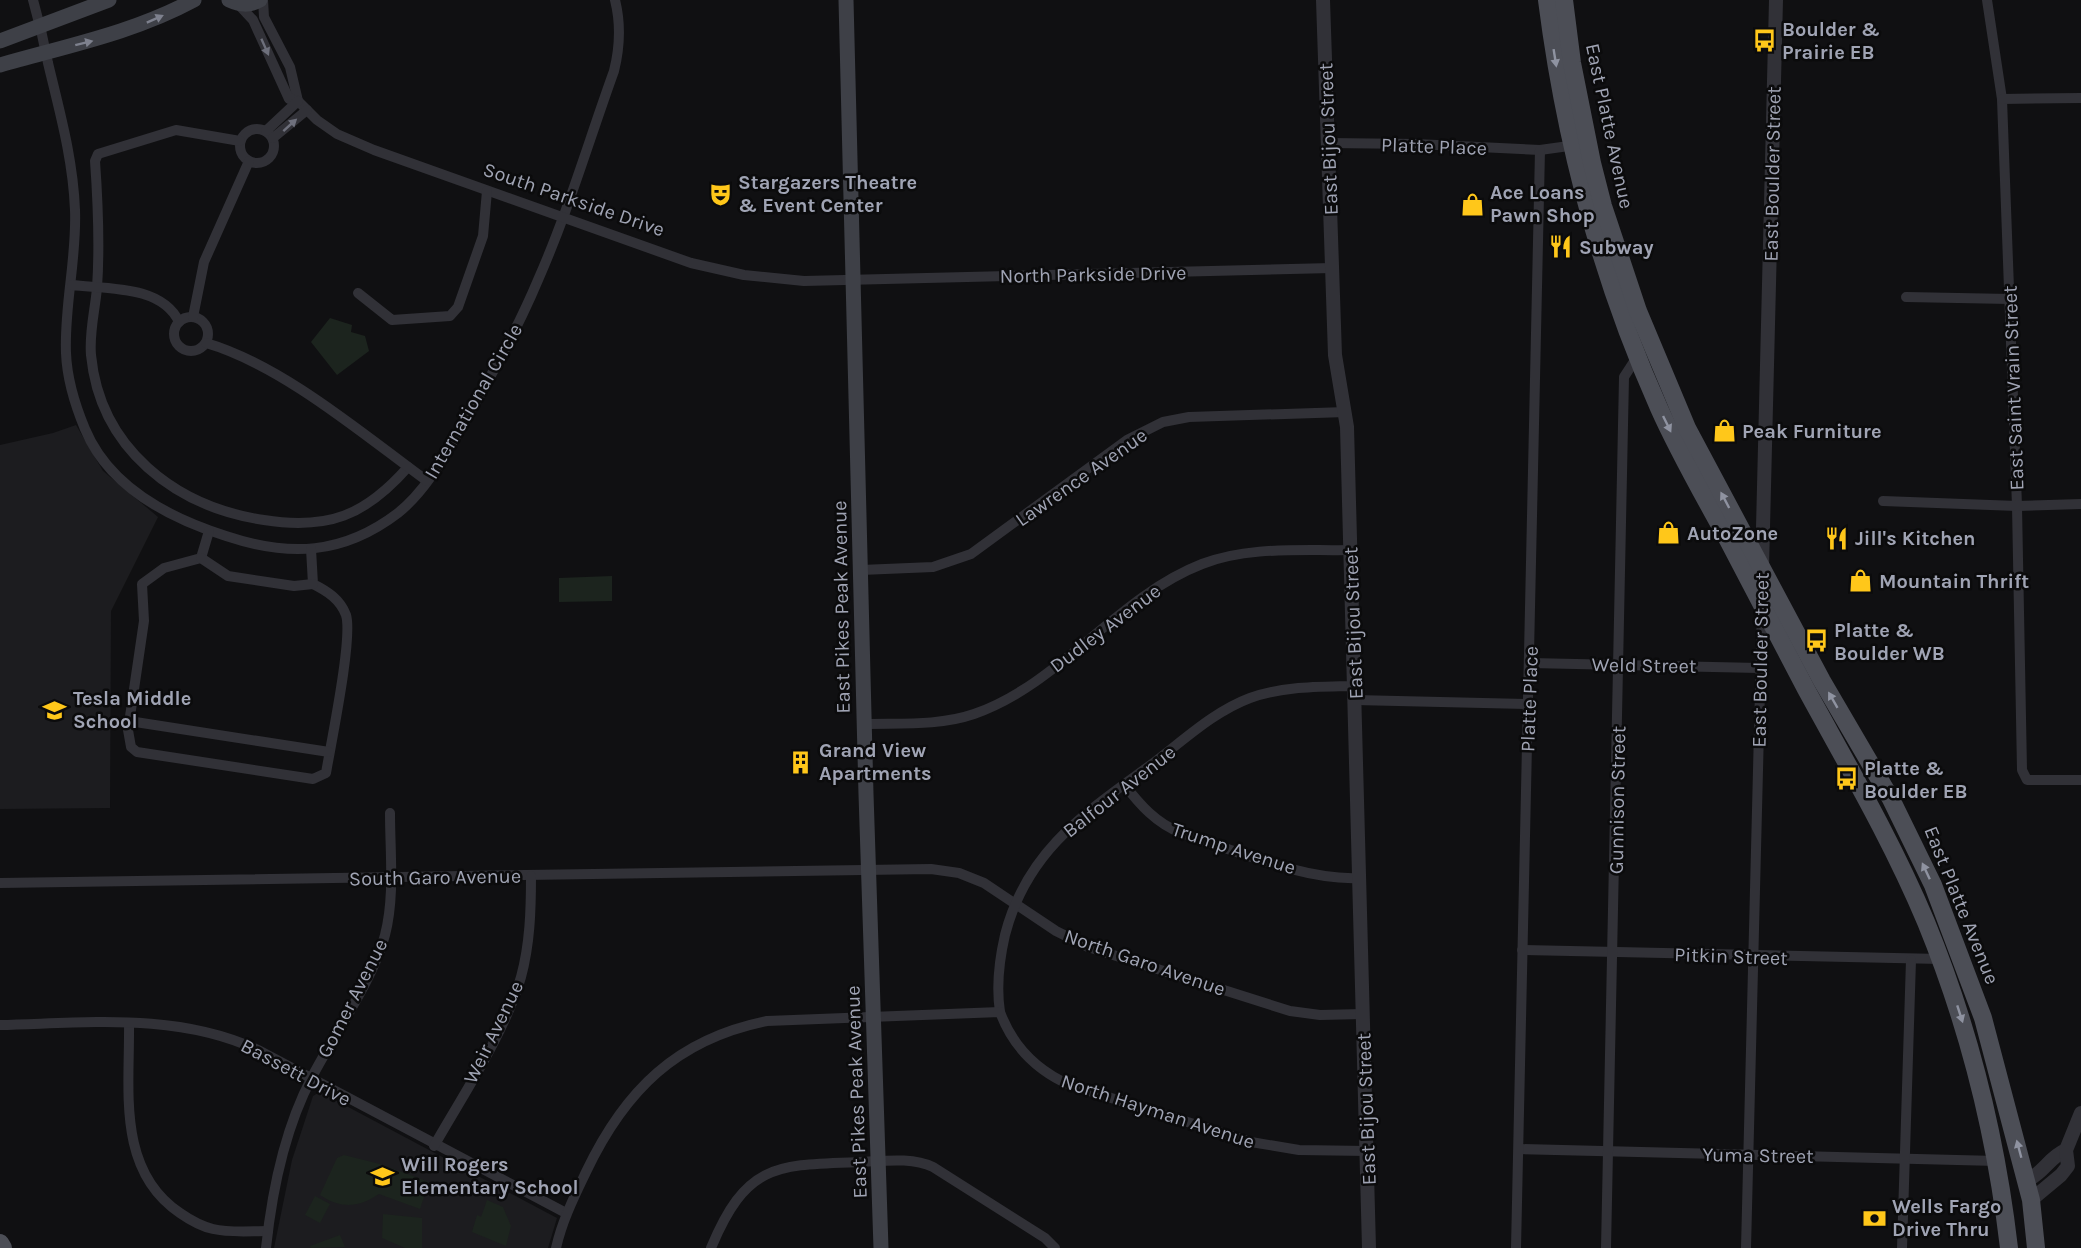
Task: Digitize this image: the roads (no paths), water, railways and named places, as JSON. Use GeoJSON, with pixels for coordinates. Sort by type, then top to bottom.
{"type":"FeatureCollection","features":[{"type":"Feature","properties":{"kind":"main road"},"geometry":{"type":"LineString","coordinates":[[0,41],[108,0]]}},
{"type":"Feature","properties":{"kind":"main road"},"geometry":{"type":"LineString","coordinates":[[0,65],[115,35],[151,22],[194,0]]}},
{"type":"Feature","properties":{"kind":"main road","name":"South Parkside Drive"},"geometry":{"type":"LineString","coordinates":[[234,2],[252,4],[262,0]]}},
{"type":"Feature","properties":{"kind":"main road","name":"East Pikes Peak Avenue"},"geometry":{"type":"LineString","coordinates":[[846,0],[881,1248]]}},
{"type":"Feature","properties":{"kind":"main road","name":"East Platte Avenue"},"geometry":{"type":"LineString","coordinates":[[1547,0],[1607,275],[1637,357],[1678,448],[1887,838],[1941,959],[1969,1044],[1997,1161],[2009,1248]]}},
{"type":"Feature","properties":{"kind":"main road","name":"East Platte Avenue"},"geometry":{"type":"LineString","coordinates":[[1564,0],[1580,145],[1668,390],[1762,571],[1891,799],[1933,885],[1983,1018],[2031,1200],[2036,1248]]}},
{"type":"Feature","properties":{"kind":"main road"},"geometry":{"type":"LineString","coordinates":[[1607,275],[1620,293],[1629,316],[1641,318]]}},
{"type":"Feature","properties":{"kind":"main road"},"geometry":{"type":"LineString","coordinates":[[1637,357],[1651,367],[1658,384],[1668,390]]}},
{"type":"Feature","properties":{"kind":"main road"},"geometry":{"type":"LineString","coordinates":[[0,1243],[3,1248]]}},
{"type":"Feature","properties":{"kind":"street","name":"International Circle"},"geometry":{"type":"LineString","coordinates":[[33,0],[67,138],[71,168],[75,214],[66,364],[74,399],[90,440],[113,470],[146,501],[209,531],[263,548],[311,549],[338,544],[375,527],[397,513],[427,481],[475,405],[514,333],[540,275],[617,60],[620,33],[615,0]]}},
{"type":"Feature","properties":{"kind":"street","name":"South Parkside Drive"},"geometry":{"type":"LineString","coordinates":[[262,0],[264,17],[290,67],[298,101],[328,128],[356,143],[487,191],[723,272],[787,280],[854,280]]}},
{"type":"Feature","properties":{"kind":"street","name":"East Bijou Street"},"geometry":{"type":"LineString","coordinates":[[1323,0],[1335,360],[1346,412],[1370,1248]]}},
{"type":"Feature","properties":{"kind":"street","name":"East Boulder Street"},"geometry":{"type":"LineString","coordinates":[[1746,1248],[1776,0]]}},
{"type":"Feature","properties":{"kind":"street","name":"East Saint Vrain Street"},"geometry":{"type":"LineString","coordinates":[[1987,0],[2002,99],[2017,506],[2023,776],[2034,781],[2081,780]]}},
{"type":"Feature","properties":{"kind":"street","name":"South Parkside Drive"},"geometry":{"type":"LineString","coordinates":[[234,2],[253,20],[289,99],[298,101]]}},
{"type":"Feature","properties":{"kind":"street"},"geometry":{"type":"LineString","coordinates":[[2002,99],[2081,98]]}},
{"type":"Feature","properties":{"kind":"street"},"geometry":{"type":"LineString","coordinates":[[269,134],[298,101]]}},
{"type":"Feature","properties":{"kind":"street"},"geometry":{"type":"LineString","coordinates":[[269,134],[307,110]]}},
{"type":"Feature","properties":{"kind":"street"},"geometry":{"type":"LineString","coordinates":[[254,128],[269,134],[274,150],[267,160],[249,161],[241,153],[240,141],[247,131],[254,128]]}},
{"type":"Feature","properties":{"kind":"street"},"geometry":{"type":"LineString","coordinates":[[240,141],[176,130],[98,154],[95,161],[99,240],[91,356],[105,413],[131,453],[153,475],[171,487],[199,500],[245,517],[308,525],[359,510],[382,495],[408,467]]}},
{"type":"Feature","properties":{"kind":"street","name":"Platte Place"},"geometry":{"type":"LineString","coordinates":[[1328,143],[1416,144],[1540,150],[1580,145]]}},
{"type":"Feature","properties":{"kind":"street","name":"Platte Place"},"geometry":{"type":"LineString","coordinates":[[1516,1248],[1540,150]]}},
{"type":"Feature","properties":{"kind":"street"},"geometry":{"type":"LineString","coordinates":[[193,317],[204,262],[249,161]]}},
{"type":"Feature","properties":{"kind":"street"},"geometry":{"type":"LineString","coordinates":[[358,293],[392,320],[450,316],[458,307],[483,236],[487,191]]}},
{"type":"Feature","properties":{"kind":"street","name":"North Parkside Drive"},"geometry":{"type":"LineString","coordinates":[[854,280],[1332,268]]}},
{"type":"Feature","properties":{"kind":"street"},"geometry":{"type":"LineString","coordinates":[[72,285],[153,297],[174,311],[179,322],[174,336],[178,346],[193,351],[206,343]]}},
{"type":"Feature","properties":{"kind":"street"},"geometry":{"type":"LineString","coordinates":[[1906,297],[2010,299]]}},
{"type":"Feature","properties":{"kind":"street"},"geometry":{"type":"LineString","coordinates":[[179,322],[193,317]]}},
{"type":"Feature","properties":{"kind":"street"},"geometry":{"type":"LineString","coordinates":[[193,317],[207,326],[206,343]]}},
{"type":"Feature","properties":{"kind":"street"},"geometry":{"type":"LineString","coordinates":[[206,343],[232,352],[300,390],[427,481]]}},
{"type":"Feature","properties":{"kind":"street","name":"Gunnison Street"},"geometry":{"type":"LineString","coordinates":[[1606,1248],[1620,665],[1623,377],[1637,357]]}},
{"type":"Feature","properties":{"kind":"street","name":"Lawrence Avenue"},"geometry":{"type":"LineString","coordinates":[[861,570],[926,568],[971,554],[1126,440],[1163,422],[1189,417],[1346,412]]}},
{"type":"Feature","properties":{"kind":"street"},"geometry":{"type":"LineString","coordinates":[[1883,501],[2017,506],[2081,504]]}},
{"type":"Feature","properties":{"kind":"street"},"geometry":{"type":"LineString","coordinates":[[1740,529],[1763,514]]}},
{"type":"Feature","properties":{"kind":"street"},"geometry":{"type":"LineString","coordinates":[[201,558],[209,531]]}},
{"type":"Feature","properties":{"kind":"street"},"geometry":{"type":"LineString","coordinates":[[311,549],[313,584]]}},
{"type":"Feature","properties":{"kind":"street","name":"Dudley Avenue"},"geometry":{"type":"LineString","coordinates":[[865,724],[952,720],[1005,700],[1164,583],[1216,559],[1252,552],[1351,550]]}},
{"type":"Feature","properties":{"kind":"street"},"geometry":{"type":"LineString","coordinates":[[201,558],[228,576],[294,586],[313,584],[340,603],[348,627],[326,773],[313,779],[137,752],[128,739],[129,720],[144,621],[142,584],[148,577],[164,568],[201,558]]}},
{"type":"Feature","properties":{"kind":"street","name":"Weld Street"},"geometry":{"type":"LineString","coordinates":[[1530,663],[1759,668]]}},
{"type":"Feature","properties":{"kind":"street","name":"Balfour Avenue"},"geometry":{"type":"LineString","coordinates":[[1000,1012],[999,970],[1015,904],[1028,877],[1049,847],[1072,824],[1219,714],[1248,699],[1289,689],[1528,704]]}},
{"type":"Feature","properties":{"kind":"street"},"geometry":{"type":"LineString","coordinates":[[129,720],[329,752]]}},
{"type":"Feature","properties":{"kind":"street","name":"Trump Avenue"},"geometry":{"type":"LineString","coordinates":[[1124,784],[1146,812],[1167,827],[1181,833],[1316,875],[1342,879],[1360,878]]}},
{"type":"Feature","properties":{"kind":"street","name":"Gomer Avenue"},"geometry":{"type":"LineString","coordinates":[[266,1248],[277,1181],[294,1120],[311,1078],[381,949],[388,922],[390,813]]}},
{"type":"Feature","properties":{"kind":"street","name":"North Garo Avenue"},"geometry":{"type":"LineString","coordinates":[[869,870],[931,869],[958,873],[984,883],[1056,931],[1088,946],[1274,1006],[1320,1016],[1363,1014]]}},
{"type":"Feature","properties":{"kind":"street","name":"South Garo Avenue"},"geometry":{"type":"LineString","coordinates":[[0,883],[869,870]]}},
{"type":"Feature","properties":{"kind":"street","name":"Weir Avenue"},"geometry":{"type":"LineString","coordinates":[[434,1146],[502,1024],[516,992],[529,933],[531,876]]}},
{"type":"Feature","properties":{"kind":"street","name":"Pitkin Street"},"geometry":{"type":"LineString","coordinates":[[1522,950],[1753,957],[1941,959]]}},
{"type":"Feature","properties":{"kind":"street"},"geometry":{"type":"LineString","coordinates":[[1902,1248],[1911,960]]}},
{"type":"Feature","properties":{"kind":"street"},"geometry":{"type":"LineString","coordinates":[[556,1248],[566,1214],[597,1148],[625,1106],[651,1077],[680,1054],[708,1039],[767,1021],[874,1015],[1000,1012]]}},
{"type":"Feature","properties":{"kind":"street","name":"North Hayman Avenue"},"geometry":{"type":"LineString","coordinates":[[1000,1012],[1014,1040],[1031,1061],[1048,1074],[1070,1085],[1251,1142],[1299,1150],[1367,1151]]}},
{"type":"Feature","properties":{"kind":"street"},"geometry":{"type":"LineString","coordinates":[[129,1023],[132,1143],[144,1176],[161,1199],[198,1224],[222,1231],[268,1231]]}},
{"type":"Feature","properties":{"kind":"street","name":"Bassett Drive"},"geometry":{"type":"LineString","coordinates":[[0,1025],[129,1023],[180,1025],[222,1035],[258,1050],[434,1146],[566,1214]]}},
{"type":"Feature","properties":{"kind":"street"},"geometry":{"type":"LineString","coordinates":[[2031,1200],[2061,1175],[2068,1166],[2066,1150],[2081,1113]]}},
{"type":"Feature","properties":{"kind":"street","name":"Yuma Street"},"geometry":{"type":"LineString","coordinates":[[1519,1149],[1997,1161]]}},
{"type":"Feature","properties":{"kind":"street"},"geometry":{"type":"LineString","coordinates":[[2026,1181],[2041,1173],[2053,1156],[2066,1150]]}},
{"type":"Feature","properties":{"kind":"street"},"geometry":{"type":"LineString","coordinates":[[711,1248],[742,1194],[764,1174],[791,1165],[879,1161],[924,1162],[1045,1238],[1056,1248]]}},
{"type":"Feature","properties":{"kind":"place","name":"Boulder & Prairie EB"},"geometry":{"type":"Point","coordinates":[1764,41]}},
{"type":"Feature","properties":{"kind":"place","name":"Stargazers Theatre & Event Center"},"geometry":{"type":"Point","coordinates":[720,194]}},
{"type":"Feature","properties":{"kind":"place","name":"Ace Loans Pawn Shop"},"geometry":{"type":"Point","coordinates":[1472,204]}},
{"type":"Feature","properties":{"kind":"place","name":"Subway"},"geometry":{"type":"Point","coordinates":[1561,247]}},
{"type":"Feature","properties":{"kind":"place","name":"Peak Furniture"},"geometry":{"type":"Point","coordinates":[1724,431]}},
{"type":"Feature","properties":{"kind":"place","name":"AutoZone"},"geometry":{"type":"Point","coordinates":[1669,533]}},
{"type":"Feature","properties":{"kind":"place","name":"Jill's Kitchen"},"geometry":{"type":"Point","coordinates":[1837,538]}},
{"type":"Feature","properties":{"kind":"place","name":"Mountain Thrift"},"geometry":{"type":"Point","coordinates":[1861,581]}},
{"type":"Feature","properties":{"kind":"place","name":"Platte & Boulder WB"},"geometry":{"type":"Point","coordinates":[1816,641]}},
{"type":"Feature","properties":{"kind":"place","name":"Tesla Middle School"},"geometry":{"type":"Point","coordinates":[55,710]}},
{"type":"Feature","properties":{"kind":"place","name":"Grand View Apartments"},"geometry":{"type":"Point","coordinates":[801,762]}},
{"type":"Feature","properties":{"kind":"place","name":"Platte & Boulder EB"},"geometry":{"type":"Point","coordinates":[1846,779]}},
{"type":"Feature","properties":{"kind":"place","name":"Will Rogers Elementary School"},"geometry":{"type":"Point","coordinates":[383,1176]}},
{"type":"Feature","properties":{"kind":"place","name":"Wells Fargo Drive Thru"},"geometry":{"type":"Point","coordinates":[1874,1218]}}]}
